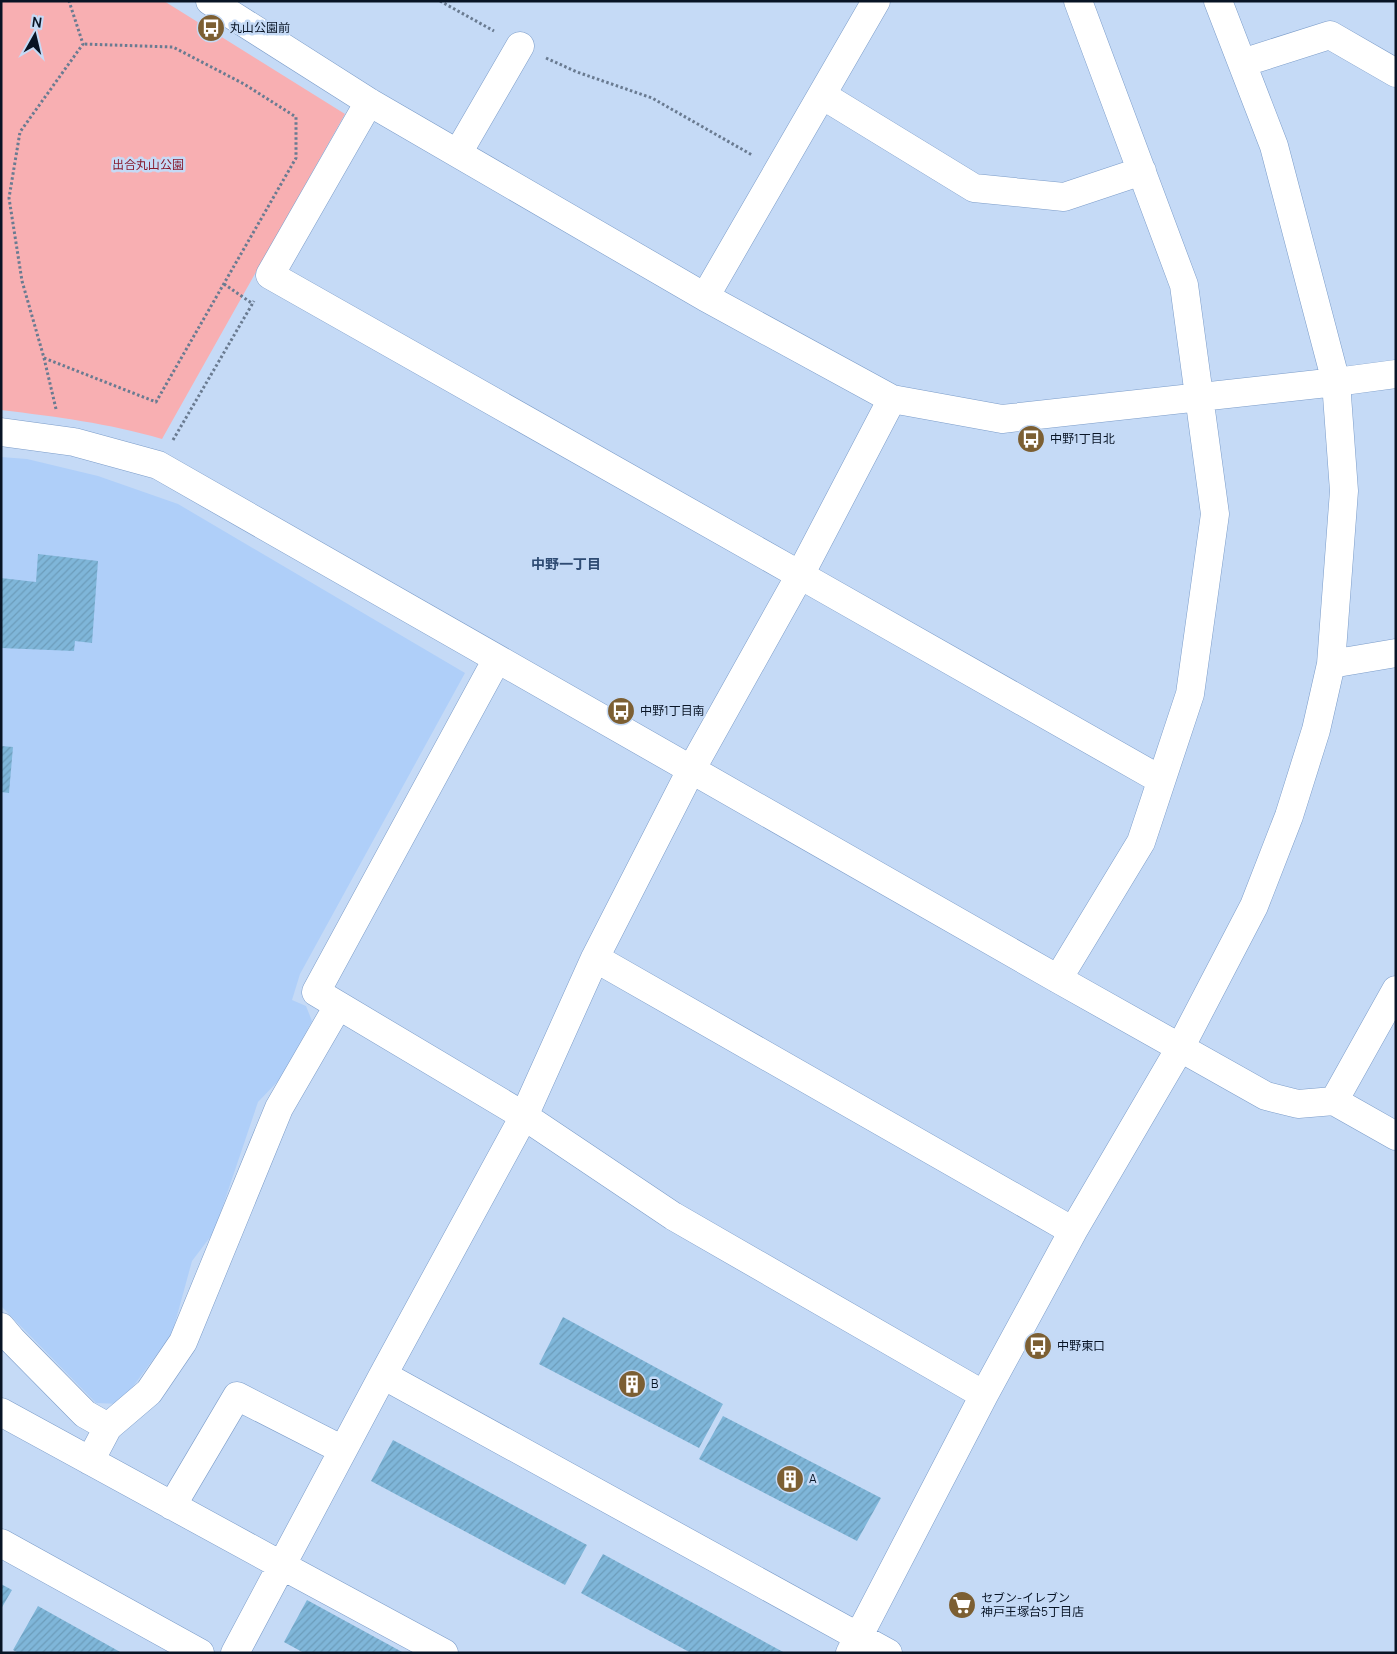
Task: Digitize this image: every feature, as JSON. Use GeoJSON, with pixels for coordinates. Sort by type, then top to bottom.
{"type":"FeatureCollection","features":[{"type":"Feature","properties":{"kind":"street"},"geometry":{"type":"LineString","coordinates":[[705,297],[876,1]]}},
{"type":"Feature","properties":{"kind":"street"},"geometry":{"type":"LineString","coordinates":[[1058,979],[1141,842],[1190,694],[1215,514],[1184,285],[1078,1]]}},
{"type":"Feature","properties":{"kind":"street"},"geometry":{"type":"LineString","coordinates":[[854,1645],[984,1395],[1073,1231],[1180,1048],[1254,906],[1289,816],[1313,740],[1331,664],[1344,491],[1336,382],[1274,146],[1218,1]]}},
{"type":"Feature","properties":{"kind":"street"},"geometry":{"type":"LineString","coordinates":[[221,4],[369,102],[705,297],[892,399],[1002,419],[1396,374]]}},
{"type":"Feature","properties":{"kind":"street"},"geometry":{"type":"LineString","coordinates":[[1242,63],[1330,35],[1396,73]]}},
{"type":"Feature","properties":{"kind":"street"},"geometry":{"type":"LineString","coordinates":[[458,153],[520,46]]}},
{"type":"Feature","properties":{"kind":"street"},"geometry":{"type":"LineString","coordinates":[[822,94],[974,188],[1064,197],[1142,171]]}},
{"type":"Feature","properties":{"kind":"street"},"geometry":{"type":"LineString","coordinates":[[369,102],[270,275],[1161,780]]}},
{"type":"Feature","properties":{"kind":"street"},"geometry":{"type":"LineString","coordinates":[[235,1653],[524,1116],[595,958],[691,770],[800,576],[892,399]]}},
{"type":"Feature","properties":{"kind":"street"},"geometry":{"type":"LineString","coordinates":[[1,432],[63,441],[158,465],[1266,1096],[1298,1104],[1334,1101],[1396,1136]]}},
{"type":"Feature","properties":{"kind":"street"},"geometry":{"type":"LineString","coordinates":[[1331,664],[1396,653]]}},
{"type":"Feature","properties":{"kind":"street"},"geometry":{"type":"LineString","coordinates":[[497,659],[316,992],[524,1116],[673,1216],[984,1395]]}},
{"type":"Feature","properties":{"kind":"street"},"geometry":{"type":"LineString","coordinates":[[595,958],[1073,1231]]}},
{"type":"Feature","properties":{"kind":"street"},"geometry":{"type":"LineString","coordinates":[[1334,1101],[1396,990]]}},
{"type":"Feature","properties":{"kind":"street"},"geometry":{"type":"LineString","coordinates":[[90,1460],[108,1427],[149,1392],[184,1342],[279,1108],[338,1006]]}},
{"type":"Feature","properties":{"kind":"street"},"geometry":{"type":"LineString","coordinates":[[1,1327],[85,1414],[108,1427]]}},
{"type":"Feature","properties":{"kind":"street"},"geometry":{"type":"LineString","coordinates":[[383,1375],[854,1645],[888,1653]]}},
{"type":"Feature","properties":{"kind":"street"},"geometry":{"type":"LineString","coordinates":[[172,1506],[238,1396],[343,1450]]}},
{"type":"Feature","properties":{"kind":"street"},"geometry":{"type":"LineString","coordinates":[[1,1412],[444,1653]]}},
{"type":"Feature","properties":{"kind":"street"},"geometry":{"type":"LineString","coordinates":[[1,1544],[200,1653]]}},
{"type":"Feature","properties":{"kind":"path"},"geometry":{"type":"LineString","coordinates":[[69,1],[83,44]]}},
{"type":"Feature","properties":{"kind":"path"},"geometry":{"type":"LineString","coordinates":[[440,1],[520,46],[577,72],[652,98],[779,170]]}},
{"type":"Feature","properties":{"kind":"path"},"geometry":{"type":"LineString","coordinates":[[44,358],[156,402],[296,158],[296,117],[244,84],[173,47],[83,44]]}},
{"type":"Feature","properties":{"kind":"path"},"geometry":{"type":"LineString","coordinates":[[63,441],[44,358],[22,281],[10,198],[20,132],[83,44]]}},
{"type":"Feature","properties":{"kind":"path"},"geometry":{"type":"LineString","coordinates":[[158,465],[270,275]]}},
{"type":"Feature","properties":{"kind":"path"},"geometry":{"type":"LineString","coordinates":[[224,284],[253,304]]}},
{"type":"Feature","properties":{"kind":"shaded area"},"geometry":{"type":"Polygon","coordinates":[[[1,457],[27,459],[98,476],[178,504],[465,673],[300,974],[292,1000],[306,1006],[312,1021],[282,1077],[258,1102],[214,1232],[192,1261],[172,1334],[120,1404],[96,1403],[1,1306],[1,457]]]}},
{"type":"Feature","properties":{"kind":"green space","name":"出合丸山公園"},"geometry":{"type":"Polygon","coordinates":[[[1,1],[164,1],[345,114],[162,439],[102,425],[1,410],[1,1]]]}},
{"type":"Feature","properties":{"kind":"building"},"geometry":{"type":"Polygon","coordinates":[[[38,554],[98,561],[92,643],[75,641],[74,651],[1,648],[1,578],[36,582],[38,554]]]}},
{"type":"Feature","properties":{"kind":"building"},"geometry":{"type":"Polygon","coordinates":[[[1,746],[13,747],[9,793],[1,792],[1,746]]]}},
{"type":"Feature","properties":{"kind":"building","name":"B"},"geometry":{"type":"Polygon","coordinates":[[[563,1317],[723,1404],[699,1448],[539,1364],[563,1317]]]}},
{"type":"Feature","properties":{"kind":"building","name":"A"},"geometry":{"type":"Polygon","coordinates":[[[723,1416],[881,1498],[857,1541],[699,1459],[723,1416]]]}},
{"type":"Feature","properties":{"kind":"building"},"geometry":{"type":"Polygon","coordinates":[[[393,1440],[587,1545],[565,1585],[371,1481],[393,1440]]]}},
{"type":"Feature","properties":{"kind":"building"},"geometry":{"type":"Polygon","coordinates":[[[603,1554],[785,1653],[691,1653],[581,1593],[603,1554]]]}},
{"type":"Feature","properties":{"kind":"building"},"geometry":{"type":"Polygon","coordinates":[[[1,1584],[12,1590],[1,1609],[1,1584]]]}},
{"type":"Feature","properties":{"kind":"building"},"geometry":{"type":"Polygon","coordinates":[[[307,1600],[404,1653],[304,1653],[284,1642],[307,1600]]]}},
{"type":"Feature","properties":{"kind":"building"},"geometry":{"type":"Polygon","coordinates":[[[38,1606],[122,1653],[19,1653],[13,1650],[38,1606]]]}},
{"type":"Feature","properties":{"kind":"place","name":"丸山公園前"},"geometry":{"type":"Point","coordinates":[211,28]}},
{"type":"Feature","properties":{"kind":"place","name":"中野1丁目北"},"geometry":{"type":"Point","coordinates":[1031,439]}},
{"type":"Feature","properties":{"kind":"place","name":"中野1丁目南"},"geometry":{"type":"Point","coordinates":[621,711]}},
{"type":"Feature","properties":{"kind":"place","name":"中野東口"},"geometry":{"type":"Point","coordinates":[1038,1346]}},
{"type":"Feature","properties":{"kind":"place","name":"B"},"geometry":{"type":"Point","coordinates":[632,1384]}},
{"type":"Feature","properties":{"kind":"place","name":"A"},"geometry":{"type":"Point","coordinates":[790,1479]}},
{"type":"Feature","properties":{"kind":"place","name":"セブン-イレブン 神戸王塚台5丁目店"},"geometry":{"type":"Point","coordinates":[962,1605]}},
{"type":"Feature","properties":{"kind":"district","name":"中野一丁目"},"geometry":{"type":"Point","coordinates":[566,564]}}]}
